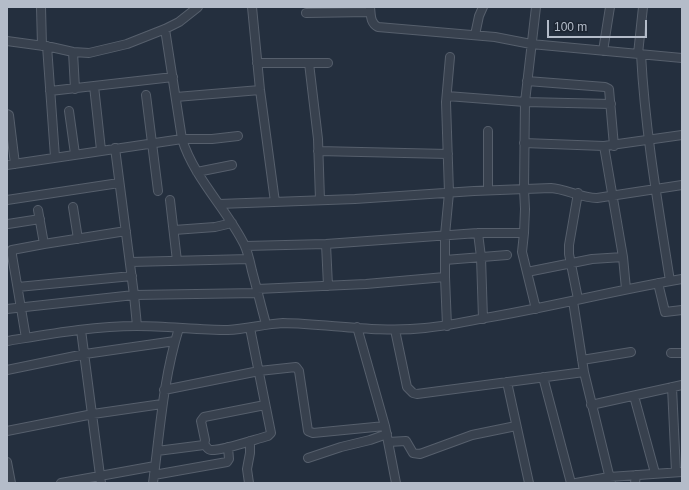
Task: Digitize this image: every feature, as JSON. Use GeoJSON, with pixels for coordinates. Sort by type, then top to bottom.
{"type":"FeatureCollection","features":[{"type":"Feature","properties":{"kind":"street"},"geometry":{"type":"LineString","coordinates":[[41,7],[50,91],[55,158]]}},
{"type":"Feature","properties":{"kind":"street"},"geometry":{"type":"LineString","coordinates":[[7,41],[45,46],[73,52],[89,53],[127,44],[165,29],[179,22],[188,11],[198,7]]}},
{"type":"Feature","properties":{"kind":"street"},"geometry":{"type":"LineString","coordinates":[[252,7],[260,90],[275,202]]}},
{"type":"Feature","properties":{"kind":"street"},"geometry":{"type":"LineString","coordinates":[[475,35],[479,16],[483,7]]}},
{"type":"Feature","properties":{"kind":"street"},"geometry":{"type":"LineString","coordinates":[[536,7],[525,102],[524,233],[522,252],[536,309]]}},
{"type":"Feature","properties":{"kind":"street"},"geometry":{"type":"LineString","coordinates":[[604,51],[610,7]]}},
{"type":"Feature","properties":{"kind":"street"},"geometry":{"type":"LineString","coordinates":[[643,7],[640,54],[649,139],[670,281]]}},
{"type":"Feature","properties":{"kind":"street"},"geometry":{"type":"LineString","coordinates":[[306,14],[370,9],[373,24],[378,27],[495,37],[531,44],[682,58]]}},
{"type":"Feature","properties":{"kind":"street"},"geometry":{"type":"LineString","coordinates":[[165,29],[182,139],[189,158],[197,172],[232,223],[245,246],[266,324]]}},
{"type":"Feature","properties":{"kind":"street"},"geometry":{"type":"LineString","coordinates":[[73,52],[75,88]]}},
{"type":"Feature","properties":{"kind":"street"},"geometry":{"type":"LineString","coordinates":[[447,326],[445,235],[449,193],[447,96],[450,57]]}},
{"type":"Feature","properties":{"kind":"street"},"geometry":{"type":"LineString","coordinates":[[257,63],[328,63]]}},
{"type":"Feature","properties":{"kind":"street"},"geometry":{"type":"LineString","coordinates":[[309,63],[318,139],[320,200]]}},
{"type":"Feature","properties":{"kind":"street"},"geometry":{"type":"LineString","coordinates":[[50,91],[173,76]]}},
{"type":"Feature","properties":{"kind":"street"},"geometry":{"type":"LineString","coordinates":[[527,81],[607,87],[610,90],[614,146]]}},
{"type":"Feature","properties":{"kind":"street"},"geometry":{"type":"LineString","coordinates":[[94,86],[100,150]]}},
{"type":"Feature","properties":{"kind":"street"},"geometry":{"type":"LineString","coordinates":[[176,97],[260,90]]}},
{"type":"Feature","properties":{"kind":"street"},"geometry":{"type":"LineString","coordinates":[[146,95],[158,191]]}},
{"type":"Feature","properties":{"kind":"street"},"geometry":{"type":"LineString","coordinates":[[447,96],[525,102],[610,104]]}},
{"type":"Feature","properties":{"kind":"street"},"geometry":{"type":"LineString","coordinates":[[69,111],[75,154]]}},
{"type":"Feature","properties":{"kind":"street"},"geometry":{"type":"LineString","coordinates":[[7,114],[9,115],[11,164],[182,139],[238,136]]}},
{"type":"Feature","properties":{"kind":"street"},"geometry":{"type":"LineString","coordinates":[[488,130],[488,190]]}},
{"type":"Feature","properties":{"kind":"street"},"geometry":{"type":"LineString","coordinates":[[524,143],[614,146],[649,139],[682,135]]}},
{"type":"Feature","properties":{"kind":"street"},"geometry":{"type":"LineString","coordinates":[[604,146],[623,257],[626,289]]}},
{"type":"Feature","properties":{"kind":"street"},"geometry":{"type":"LineString","coordinates":[[115,148],[137,326]]}},
{"type":"Feature","properties":{"kind":"street"},"geometry":{"type":"LineString","coordinates":[[318,151],[448,154]]}},
{"type":"Feature","properties":{"kind":"street"},"geometry":{"type":"LineString","coordinates":[[197,172],[232,165]]}},
{"type":"Feature","properties":{"kind":"street"},"geometry":{"type":"LineString","coordinates":[[7,200],[119,183]]}},
{"type":"Feature","properties":{"kind":"street"},"geometry":{"type":"LineString","coordinates":[[219,204],[320,200],[488,190],[556,188],[593,198],[682,185]]}},
{"type":"Feature","properties":{"kind":"street"},"geometry":{"type":"LineString","coordinates":[[578,193],[569,245],[571,263],[584,372],[610,480]]}},
{"type":"Feature","properties":{"kind":"street"},"geometry":{"type":"LineString","coordinates":[[170,200],[177,261]]}},
{"type":"Feature","properties":{"kind":"street"},"geometry":{"type":"LineString","coordinates":[[73,207],[78,239]]}},
{"type":"Feature","properties":{"kind":"street"},"geometry":{"type":"LineString","coordinates":[[38,210],[44,244]]}},
{"type":"Feature","properties":{"kind":"street"},"geometry":{"type":"LineString","coordinates":[[8,224],[40,219]]}},
{"type":"Feature","properties":{"kind":"street"},"geometry":{"type":"LineString","coordinates":[[174,230],[215,227],[232,223]]}},
{"type":"Feature","properties":{"kind":"street"},"geometry":{"type":"LineString","coordinates":[[26,338],[12,250],[126,231]]}},
{"type":"Feature","properties":{"kind":"street"},"geometry":{"type":"LineString","coordinates":[[245,246],[326,244],[478,233],[524,233]]}},
{"type":"Feature","properties":{"kind":"street"},"geometry":{"type":"LineString","coordinates":[[478,233],[481,257],[483,318]]}},
{"type":"Feature","properties":{"kind":"street"},"geometry":{"type":"LineString","coordinates":[[326,244],[328,286]]}},
{"type":"Feature","properties":{"kind":"street"},"geometry":{"type":"LineString","coordinates":[[445,260],[507,255]]}},
{"type":"Feature","properties":{"kind":"street"},"geometry":{"type":"LineString","coordinates":[[527,272],[592,259],[623,257]]}},
{"type":"Feature","properties":{"kind":"street"},"geometry":{"type":"LineString","coordinates":[[130,262],[249,259]]}},
{"type":"Feature","properties":{"kind":"street"},"geometry":{"type":"LineString","coordinates":[[18,287],[132,276]]}},
{"type":"Feature","properties":{"kind":"street"},"geometry":{"type":"LineString","coordinates":[[7,309],[134,295],[258,291],[445,277]]}},
{"type":"Feature","properties":{"kind":"street"},"geometry":{"type":"LineString","coordinates":[[7,341],[81,330],[137,326],[223,330],[250,328],[266,324],[292,324],[395,330],[447,326],[682,279]]}},
{"type":"Feature","properties":{"kind":"street"},"geometry":{"type":"LineString","coordinates":[[658,283],[665,312],[682,310]]}},
{"type":"Feature","properties":{"kind":"street"},"geometry":{"type":"LineString","coordinates":[[357,327],[385,426],[396,483]]}},
{"type":"Feature","properties":{"kind":"street"},"geometry":{"type":"LineString","coordinates":[[179,328],[164,390],[153,479],[227,462],[229,459],[228,447]]}},
{"type":"Feature","properties":{"kind":"street"},"geometry":{"type":"LineString","coordinates":[[204,444],[212,450],[268,436],[270,433],[250,328]]}},
{"type":"Feature","properties":{"kind":"street"},"geometry":{"type":"LineString","coordinates":[[81,330],[101,479]]}},
{"type":"Feature","properties":{"kind":"street"},"geometry":{"type":"LineString","coordinates":[[395,330],[408,387],[413,393],[417,394],[584,372]]}},
{"type":"Feature","properties":{"kind":"street"},"geometry":{"type":"LineString","coordinates":[[7,370],[85,354],[175,341]]}},
{"type":"Feature","properties":{"kind":"street"},"geometry":{"type":"LineString","coordinates":[[582,360],[631,352]]}},
{"type":"Feature","properties":{"kind":"street"},"geometry":{"type":"LineString","coordinates":[[671,353],[682,353]]}},
{"type":"Feature","properties":{"kind":"street"},"geometry":{"type":"LineString","coordinates":[[164,390],[259,371],[293,367],[297,368],[308,429],[310,432],[385,426]]}},
{"type":"Feature","properties":{"kind":"street"},"geometry":{"type":"LineString","coordinates":[[543,377],[570,483]]}},
{"type":"Feature","properties":{"kind":"street"},"geometry":{"type":"LineString","coordinates":[[507,382],[529,483]]}},
{"type":"Feature","properties":{"kind":"street"},"geometry":{"type":"LineString","coordinates":[[591,404],[682,385]]}},
{"type":"Feature","properties":{"kind":"street"},"geometry":{"type":"LineString","coordinates":[[576,483],[636,479],[655,473],[679,472],[672,387]]}},
{"type":"Feature","properties":{"kind":"street"},"geometry":{"type":"LineString","coordinates":[[634,396],[655,473]]}},
{"type":"Feature","properties":{"kind":"street"},"geometry":{"type":"LineString","coordinates":[[7,432],[93,414],[162,404]]}},
{"type":"Feature","properties":{"kind":"street"},"geometry":{"type":"LineString","coordinates":[[204,444],[205,440],[201,421],[204,417],[265,405]]}},
{"type":"Feature","properties":{"kind":"street"},"geometry":{"type":"LineString","coordinates":[[308,458],[341,447],[370,440],[387,438],[406,441],[413,454],[420,454],[472,435],[516,426]]}},
{"type":"Feature","properties":{"kind":"street"},"geometry":{"type":"LineString","coordinates":[[249,483],[247,469],[250,453],[250,441]]}},
{"type":"Feature","properties":{"kind":"street"},"geometry":{"type":"LineString","coordinates":[[157,451],[201,446],[204,444]]}},
{"type":"Feature","properties":{"kind":"street"},"geometry":{"type":"LineString","coordinates":[[7,462],[10,483]]}},
{"type":"Feature","properties":{"kind":"street"},"geometry":{"type":"LineString","coordinates":[[61,483],[101,479],[155,466]]}}]}
